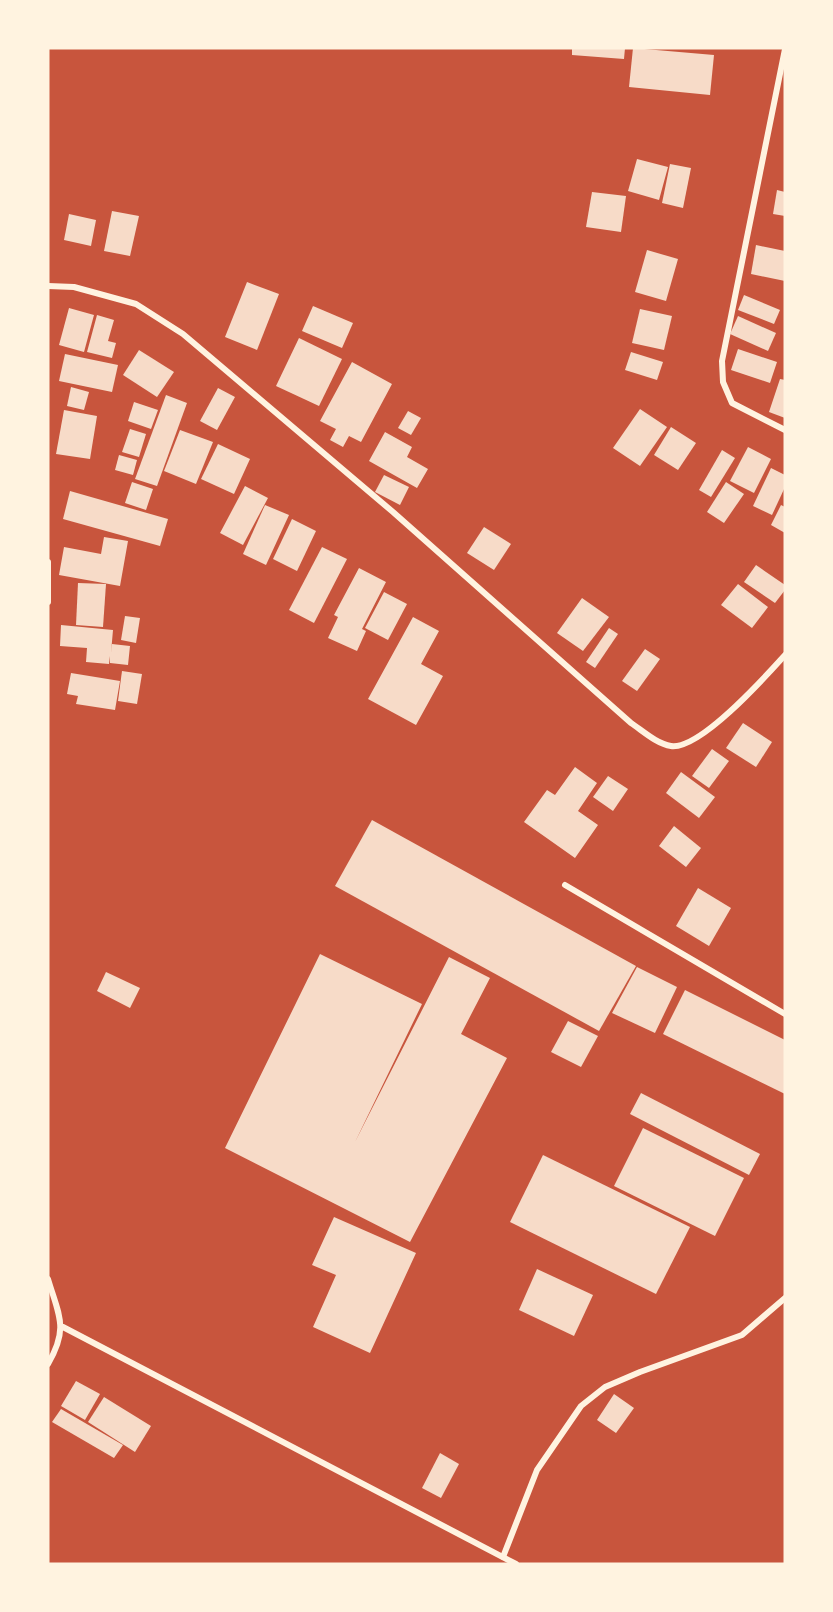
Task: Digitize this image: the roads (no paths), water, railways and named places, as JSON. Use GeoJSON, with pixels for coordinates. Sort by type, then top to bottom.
{"type":"FeatureCollection","features":[{"type":"Feature","properties":{"kind":"street"},"geometry":{"type":"LineString","coordinates":[[785,49],[722,361],[723,382],[732,403],[785,430]]}},
{"type":"Feature","properties":{"kind":"street"},"geometry":{"type":"LineString","coordinates":[[48,286],[74,287],[136,304],[183,334],[393,512],[631,723],[654,739],[672,746],[695,740],[756,688],[785,655]]}},
{"type":"Feature","properties":{"kind":"street"},"geometry":{"type":"LineString","coordinates":[[48,562],[48,602]]}},
{"type":"Feature","properties":{"kind":"street"},"geometry":{"type":"LineString","coordinates":[[565,885],[785,1014]]}},
{"type":"Feature","properties":{"kind":"street"},"geometry":{"type":"LineString","coordinates":[[48,1279],[63,1327],[57,1349],[48,1365]]}},
{"type":"Feature","properties":{"kind":"street"},"geometry":{"type":"LineString","coordinates":[[503,1557],[537,1470],[581,1406],[605,1388],[640,1372],[742,1335],[785,1298]]}},
{"type":"Feature","properties":{"kind":"street"},"geometry":{"type":"LineString","coordinates":[[63,1327],[516,1564]]}}]}
